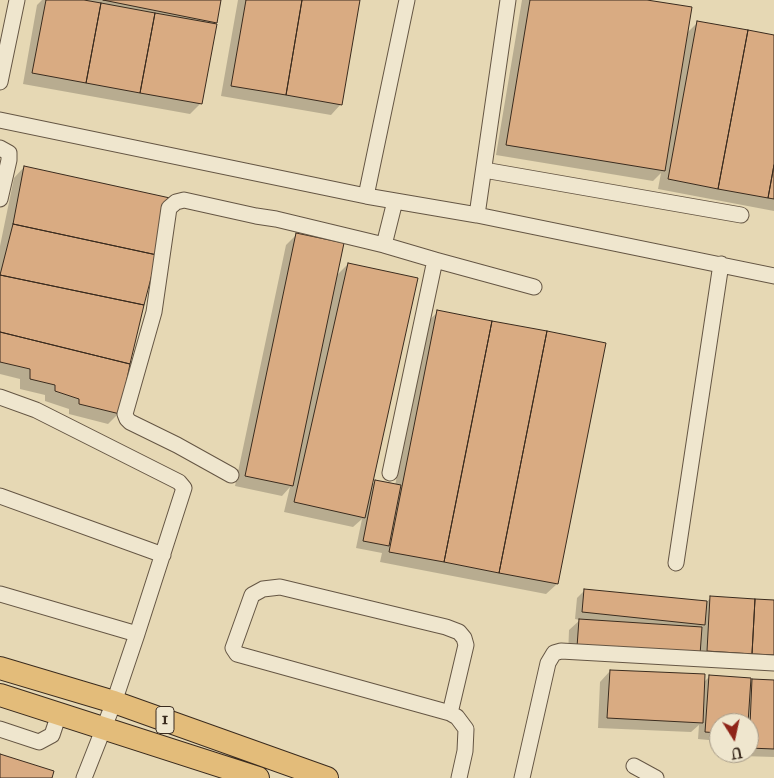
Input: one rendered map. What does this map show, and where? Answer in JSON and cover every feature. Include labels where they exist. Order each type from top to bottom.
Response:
[{"type":"highway","name":"1","points":[[0,668],[114,702],[315,776]]},
{"type":"highway","name":"1","points":[[0,695],[244,776]]},
{"type":"lane","points":[[0,79],[17,0]]},
{"type":"lane","points":[[366,196],[407,0]]},
{"type":"lane","points":[[477,215],[508,0]]},
{"type":"lane","points":[[0,120],[366,196],[477,215],[774,276]]},
{"type":"lane","points":[[0,148],[9,153],[10,160],[0,199]]},
{"type":"lane","points":[[484,170],[741,215]]},
{"type":"lane","points":[[231,475],[130,422],[125,414],[154,312],[169,208],[176,202],[184,200],[276,219],[534,287]]},
{"type":"lane","points":[[384,246],[395,201]]},
{"type":"lane","points":[[390,473],[435,260]]},
{"type":"lane","points":[[676,563],[721,264]]},
{"type":"lane","points":[[0,397],[36,410],[180,482],[184,488],[114,702],[84,778]]},
{"type":"lane","points":[[0,496],[163,554]]},
{"type":"lane","points":[[450,713],[466,645],[464,638],[459,632],[446,627],[280,587],[263,589],[252,595],[233,648],[237,654],[450,713],[458,717],[466,729],[465,750],[459,778]]},
{"type":"lane","points":[[0,594],[137,634]]},
{"type":"lane","points":[[522,778],[548,663],[554,653],[561,651],[774,663]]},
{"type":"lane","points":[[0,729],[40,742],[52,735],[59,714]]},
{"type":"lane","points":[[634,766],[656,778]]},
{"type":"building","points":[[46,0],[84,0],[101,3],[86,83],[32,73]]},
{"type":"building","points":[[103,0],[221,0],[217,23]]},
{"type":"building","points":[[246,0],[302,0],[286,95],[231,86]]},
{"type":"building","points":[[302,0],[360,0],[342,105],[286,95]]},
{"type":"building","points":[[530,0],[647,0],[692,7],[665,171],[506,145]]},
{"type":"building","points":[[101,3],[155,13],[140,93],[86,83]]},
{"type":"building","points":[[155,13],[217,24],[202,104],[140,93]]},
{"type":"building","points":[[697,21],[748,30],[718,189],[668,179]]},
{"type":"building","points":[[748,30],[774,35],[774,165],[768,198],[718,189]]},
{"type":"building","points":[[774,165],[774,199],[768,198]]},
{"type":"building","points":[[24,166],[170,198],[157,255],[13,224]]},
{"type":"building","points":[[13,224],[157,255],[144,305],[0,275]]},
{"type":"building","points":[[296,233],[344,243],[293,486],[245,476]]},
{"type":"building","points":[[348,263],[418,278],[365,518],[294,502]]},
{"type":"building","points":[[0,275],[144,305],[130,364],[0,332]]},
{"type":"building","points":[[437,310],[492,321],[444,562],[389,552]]},
{"type":"building","points":[[492,321],[547,331],[499,573],[444,562]]},
{"type":"building","points":[[547,331],[606,343],[558,584],[499,573]]},
{"type":"building","points":[[0,332],[130,364],[120,414],[79,404],[79,399],[55,391],[55,385],[30,379],[30,369],[0,362]]},
{"type":"building","points":[[375,480],[401,485],[389,546],[363,541]]},
{"type":"building","points":[[584,589],[707,601],[705,625],[582,612]]},
{"type":"building","points":[[710,596],[755,599],[752,654],[707,651]]},
{"type":"building","points":[[755,599],[774,600],[774,655],[752,654]]},
{"type":"building","points":[[579,619],[702,627],[700,655],[577,647]]},
{"type":"building","points":[[610,670],[705,674],[703,723],[607,718]]},
{"type":"building","points":[[709,675],[751,678],[749,713],[709,713],[709,732],[705,732]]},
{"type":"building","points":[[752,679],[774,680],[774,749],[759,748],[759,713],[751,713]]},
{"type":"building","points":[[0,754],[54,771],[52,778],[0,778]]}]
